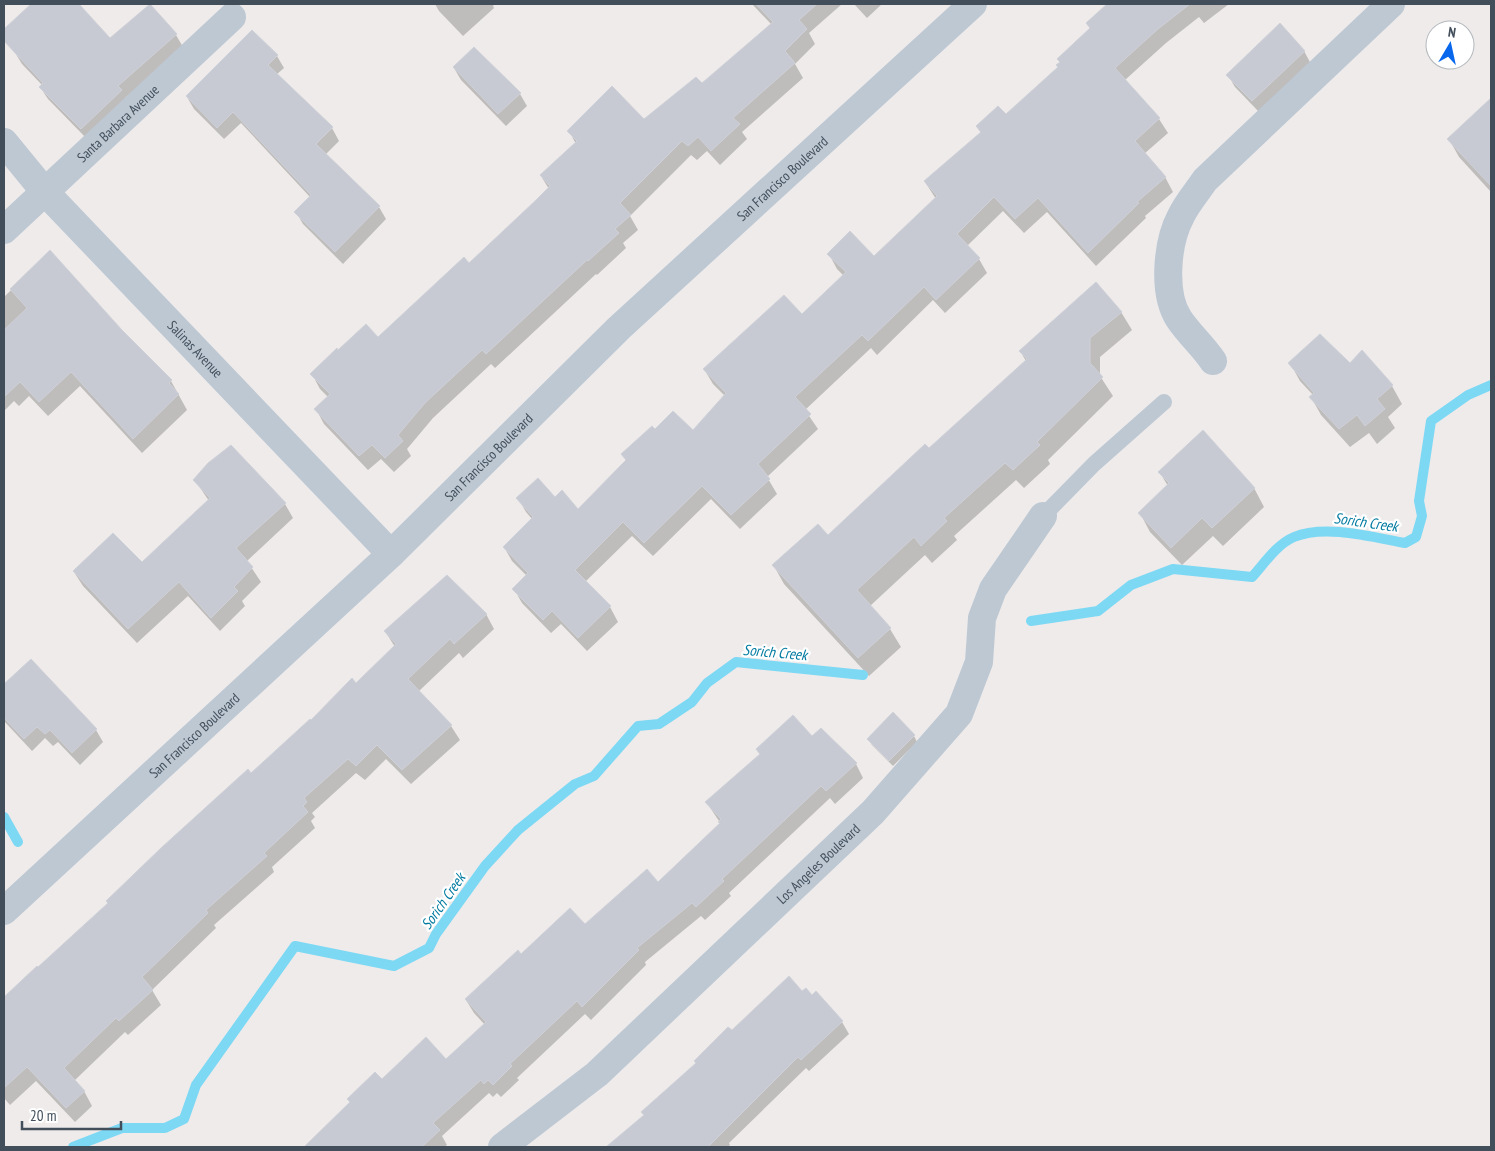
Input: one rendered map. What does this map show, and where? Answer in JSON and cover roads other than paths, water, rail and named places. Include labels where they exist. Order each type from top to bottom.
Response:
[{"type":"street","name":"San Francisco Boulevard","points":[[4,911],[391,554],[619,328],[973,4]]},
{"type":"street","points":[[1213,361],[1178,319],[1168,288],[1171,243],[1181,216],[1205,180],[1391,4]]},
{"type":"street","name":"Santa Barbara Avenue","points":[[4,230],[232,17]]},
{"type":"street","name":"Salinas Avenue","points":[[4,142],[45,192],[391,554]]},
{"type":"street","name":"Los Angeles Boulevard","points":[[502,1147],[604,1067],[873,812],[959,714],[979,662],[982,618],[994,589],[1043,516]]},
{"type":"lane","points":[[1043,516],[1094,464],[1164,402]]},
{"type":"waterway","name":"Sorich Creek","points":[[1031,621],[1098,611],[1131,585],[1173,569],[1252,577],[1282,544],[1306,533],[1349,533],[1405,543],[1416,537],[1422,516],[1419,501],[1431,421],[1468,395],[1491,385]]},
{"type":"waterway","name":"Sorich Creek","points":[[73,1147],[122,1128],[165,1128],[184,1119],[196,1085],[295,946],[394,966],[429,948],[436,934],[485,866],[518,830],[575,784],[594,776],[638,726],[659,724],[692,702],[707,683],[736,662],[863,675]]},
{"type":"waterway","points":[[4,817],[18,842]]}]
